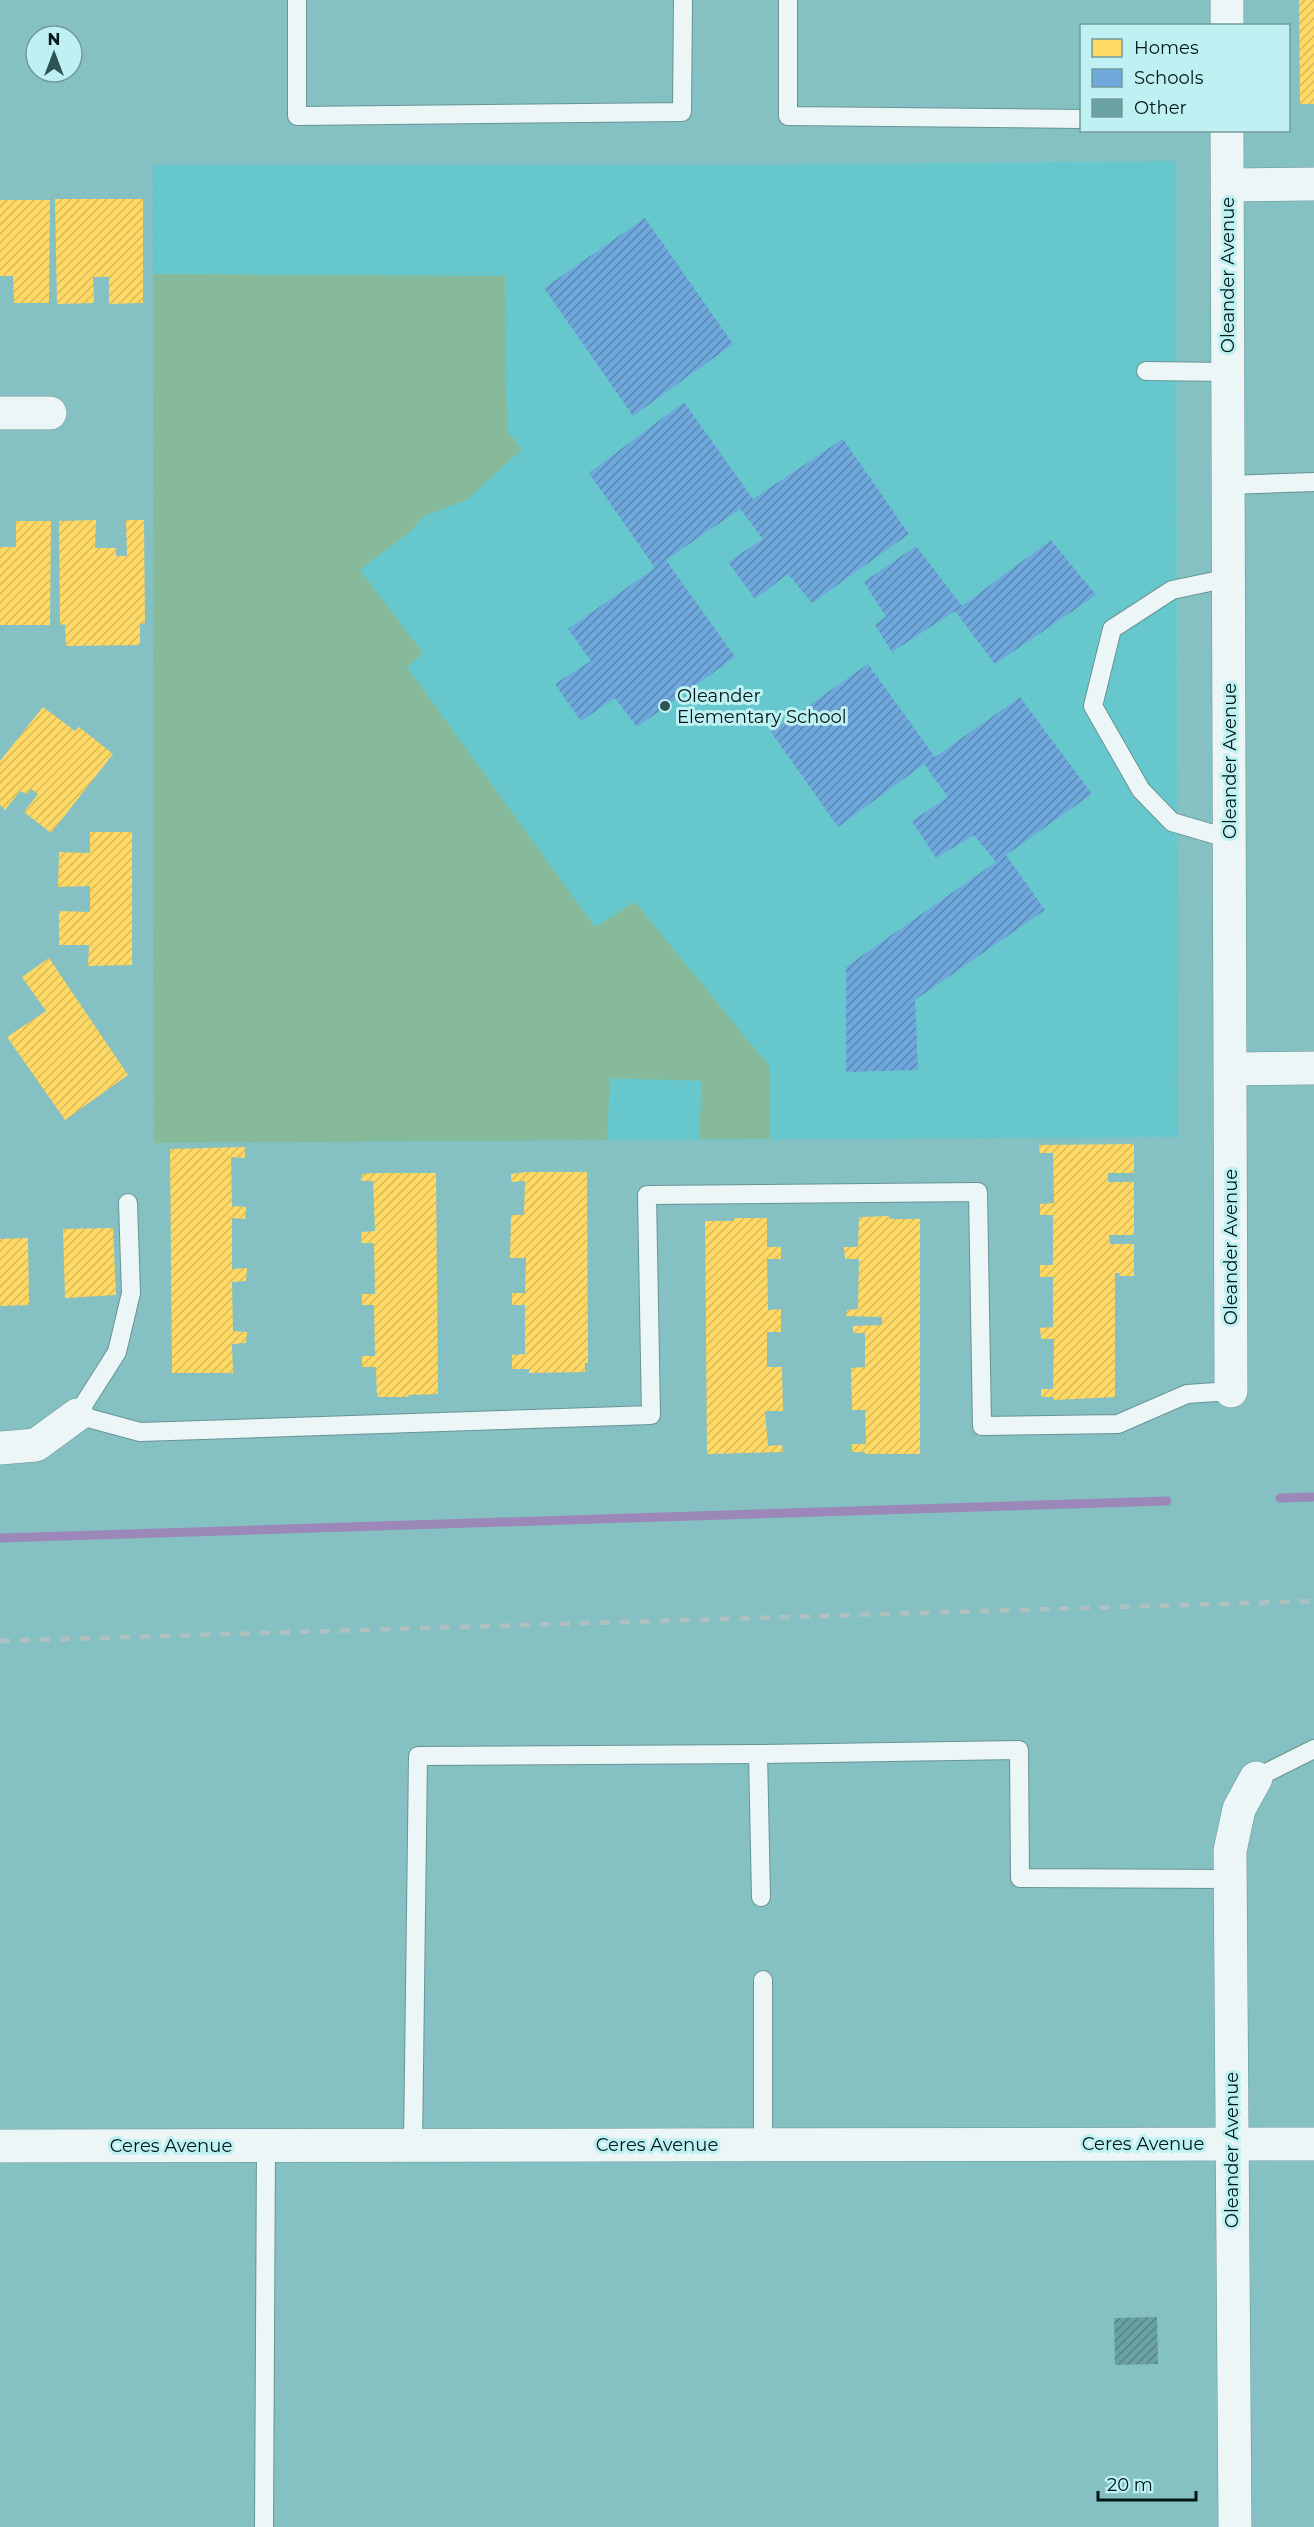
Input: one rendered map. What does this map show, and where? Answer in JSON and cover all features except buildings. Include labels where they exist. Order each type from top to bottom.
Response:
[{"type":"street","points":[[1227,0],[1227,24]]},
{"type":"street","name":"Oleander Avenue","points":[[1227,132],[1231,1391]]},
{"type":"street","points":[[1228,185],[1314,184]]},
{"type":"street","points":[[0,413],[50,413]]},
{"type":"street","points":[[1230,1069],[1314,1068]]},
{"type":"street","points":[[0,1448],[36,1445],[77,1415]]},
{"type":"street","name":"Oleander Avenue","points":[[1235,2527],[1230,1851],[1239,1809],[1256,1778]]},
{"type":"street","name":"Ceres Avenue","points":[[0,2146],[1314,2144]]},
{"type":"lane","points":[[297,0],[297,116],[682,112],[683,0]]},
{"type":"lane","points":[[788,0],[788,116],[1080,119]]},
{"type":"lane","points":[[1146,371],[1228,372]]},
{"type":"lane","points":[[1229,486],[1314,482]]},
{"type":"lane","points":[[1229,578],[1172,590],[1112,630],[1093,706],[1141,790],[1172,822],[1230,838]]},
{"type":"lane","points":[[128,1203],[131,1293],[117,1352],[77,1415],[140,1432],[651,1415],[647,1195],[978,1191],[982,1426],[1118,1424],[1187,1394],[1231,1391]]},
{"type":"lane","points":[[1256,1778],[1314,1749]]},
{"type":"lane","points":[[413,2146],[418,1756],[1019,1750],[1020,1878],[1230,1879]]},
{"type":"lane","points":[[759,1754],[761,1897]]},
{"type":"lane","points":[[763,1980],[763,2145]]},
{"type":"lane","points":[[264,2527],[266,2146]]},
{"type":"shaded area","name":"Oleander Elementary School","points":[[1176,161],[1178,1137],[154,1143],[153,165],[739,165]]},
{"type":"green space","points":[[153,274],[505,276],[507,431],[522,449],[468,499],[423,517],[412,530],[360,570],[423,653],[407,667],[595,927],[635,902],[770,1067],[770,1139],[699,1139],[702,1081],[610,1078],[607,1140],[154,1143]]},
{"type":"waterway","points":[[1280,1498],[1314,1497]]},
{"type":"waterway","points":[[0,1538],[1167,1501]]},
{"type":"railway","points":[[0,1641],[1314,1601]]},
{"type":"place","name":"Oleander Elementary School","points":[[665,706]]}]
